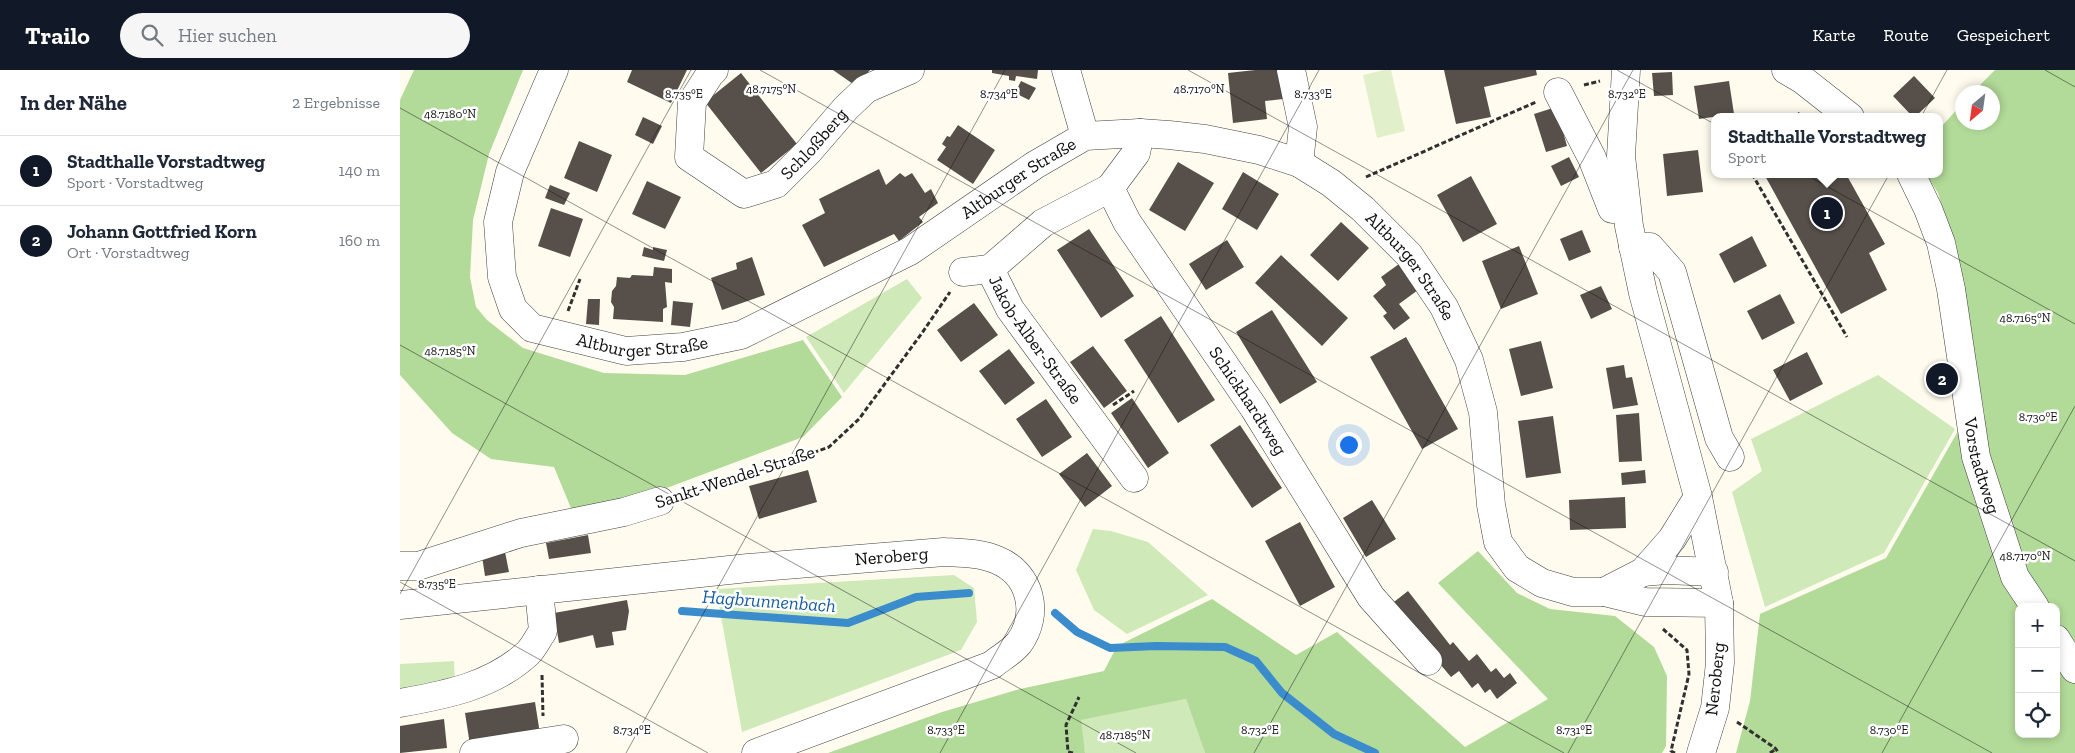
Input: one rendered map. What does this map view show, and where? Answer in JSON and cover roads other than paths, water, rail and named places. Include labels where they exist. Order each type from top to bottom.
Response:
[{"type":"street","name":"Altburger Straße","points":[[554,70],[510,172],[498,222],[502,277],[513,309],[532,328],[626,351],[684,347],[741,335],[910,251],[1035,165],[1085,136],[1140,133],[1205,139],[1259,150],[1299,162],[1331,183],[1363,209],[1409,255],[1444,307],[1469,360],[1482,412],[1490,505],[1498,542],[1517,568],[1542,583],[1573,592],[1604,592],[1645,602],[1719,603]]},
{"type":"street","name":"Schloßberg","points":[[714,70],[692,102],[688,158],[744,194],[776,184],[866,89],[910,70]]},
{"type":"street","points":[[1066,70],[1085,136]]},
{"type":"street","points":[[1292,70],[1303,127],[1299,162]]},
{"type":"street","points":[[1626,70],[1621,156],[1626,208],[1643,292],[1698,496],[1719,603]]},
{"type":"street","points":[[1786,70],[1803,80],[1845,113]]},
{"type":"street","points":[[1558,92],[1592,158],[1612,209],[1626,208]]},
{"type":"street","points":[[1110,188],[1136,154],[1140,133]]},
{"type":"street","name":"Vorstadtweg","points":[[1913,178],[1928,209],[1941,243],[1951,289],[1976,457],[2015,577],[2032,603]]},
{"type":"street","name":"Jakob-Alber-Straße","points":[[1110,188],[1043,223],[990,269],[1010,309],[1134,478]]},
{"type":"street","name":"Schickhardtweg","points":[[1110,188],[1127,222],[1254,408],[1371,597],[1428,661]]},
{"type":"street","points":[[1633,247],[1650,247],[1672,272],[1718,438],[1730,457]]},
{"type":"street","points":[[963,272],[990,269]]},
{"type":"street","name":"Altburger Straße","points":[[1604,592],[1643,572],[1672,539],[1698,496]]},
{"type":"street","name":"Sankt-Wendel-Straße","points":[[400,566],[418,566],[521,533],[624,512],[660,501]]},
{"type":"street","name":"Neroberg","points":[[400,605],[748,568],[944,552],[972,553],[998,560],[1022,578],[1031,600],[1029,621],[1018,644],[992,665],[756,753]]},
{"type":"street","name":"Altburger Straße","points":[[1643,572],[1666,570],[1714,572]]},
{"type":"street","points":[[400,703],[463,690],[505,670],[528,653],[543,631],[539,590]]},
{"type":"street","name":"Neroberg","points":[[1701,753],[1715,708],[1720,663],[1719,603]]},
{"type":"street","points":[[2060,645],[2075,669]]},
{"type":"street","points":[[474,753],[554,740]]},
{"type":"waterway","name":"Hagbrunnenbach","points":[[682,611],[848,623],[916,597],[969,593]]},
{"type":"waterway","name":"Hagbrunnenbach","points":[[1055,613],[1077,632],[1110,648],[1156,646],[1225,647],[1256,661],[1282,693],[1334,734],[1375,753]]},
{"type":"place","name":"Stadthalle Vorstadtweg","points":[[1827,213]]},
{"type":"place","name":"Johann Gottfried Korn","points":[[1942,379]]}]
